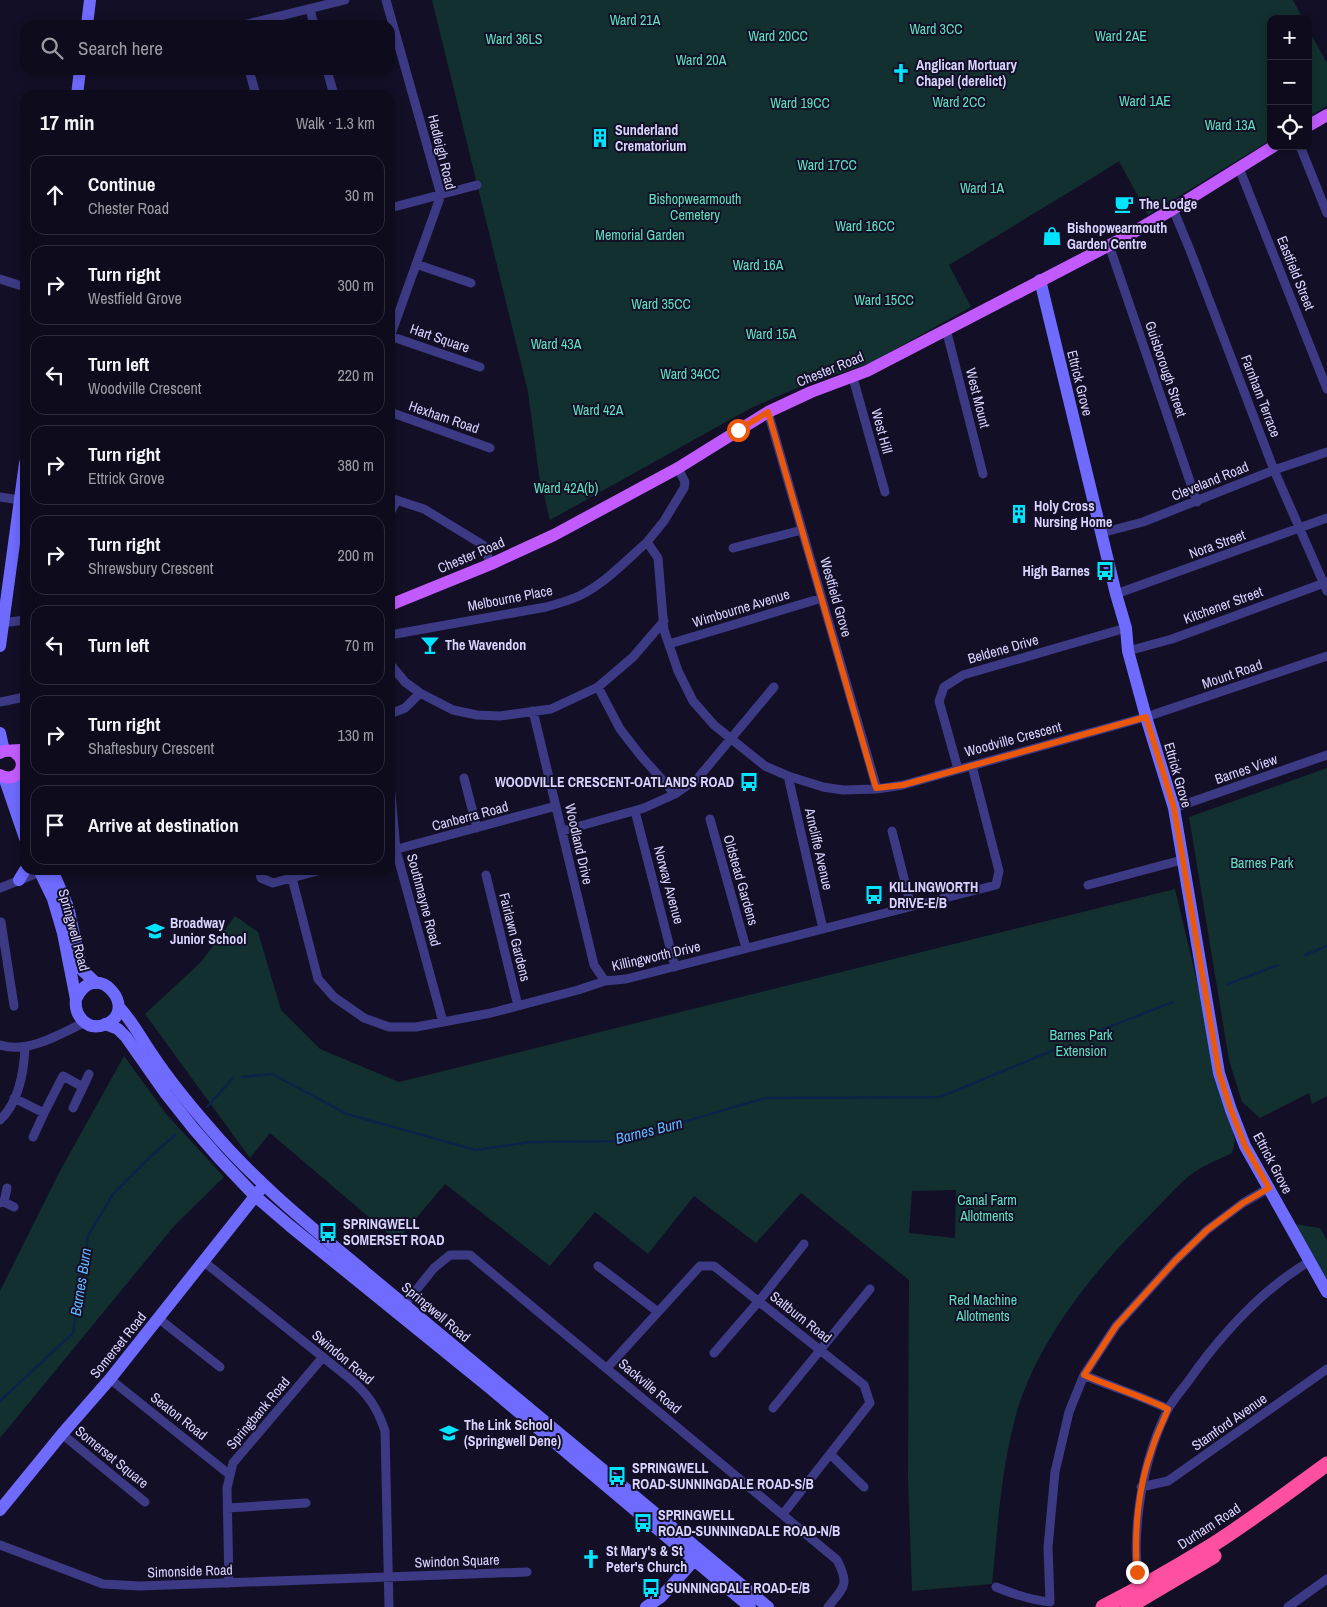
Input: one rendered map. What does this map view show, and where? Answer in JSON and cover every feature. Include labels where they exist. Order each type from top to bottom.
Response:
[{"type":"highway","name":"Durham Road","points":[[1102,1607],[1142,1587],[1206,1549],[1327,1464]]},
{"type":"highway","name":"Durham Road","points":[[1128,1607],[1211,1558],[1327,1476]]},
{"type":"main road","points":[[88,20],[90,0]]},
{"type":"main road","points":[[78,90],[79,75]]},
{"type":"main road","points":[[1312,124],[1327,115]]},
{"type":"main road","name":"Chester Road","points":[[395,603],[491,564],[554,535],[678,468],[768,412],[811,392],[853,378],[1109,245],[1173,209],[1268,150]]},
{"type":"main road","name":"Ettrick Grove","points":[[1040,280],[1116,594],[1126,628],[1128,651],[1174,808],[1219,1073],[1245,1146],[1327,1292]]},
{"type":"main road","points":[[0,646],[20,500]]},
{"type":"main road","points":[[0,734],[10,751],[19,756],[20,762]]},
{"type":"main road","points":[[2,776],[11,778],[20,769]]},
{"type":"main road","points":[[2,776],[20,825]]},
{"type":"main road","name":"Springwell Road","points":[[45,875],[63,934],[77,1013],[85,1022],[94,1026],[105,1024],[118,1029],[126,1037],[166,1094],[193,1128],[255,1196],[290,1226],[401,1309]]},
{"type":"main road","name":"Springwell Road","points":[[47,875],[68,907],[82,970],[96,983]]},
{"type":"main road","name":"Springwell Road","points":[[76,999],[83,988],[90,984],[96,983],[108,986],[115,992],[119,1001],[119,1007],[129,1017],[154,1058],[224,1146],[264,1186],[505,1400],[698,1556],[768,1607]]},
{"type":"main road","points":[[105,1024],[113,1020],[119,1007]]},
{"type":"main road","name":"Somerset Road","points":[[0,1510],[110,1379],[264,1186]]},
{"type":"main road","points":[[646,1607],[661,1597],[698,1556]]},
{"type":"main road","name":"Springwell Road","points":[[698,1556],[750,1607]]},
{"type":"street","points":[[263,20],[345,0]]},
{"type":"street","name":"Hadleigh Road","points":[[386,0],[392,20]]},
{"type":"street","points":[[310,8],[313,20]]},
{"type":"street","name":"Hadleigh Road","points":[[395,31],[442,194],[395,322]]},
{"type":"street","points":[[250,75],[255,90]]},
{"type":"street","points":[[328,75],[333,90]]},
{"type":"street","points":[[1302,150],[1327,213]]},
{"type":"street","name":"Eastfield Street","points":[[1239,168],[1327,389]]},
{"type":"street","points":[[395,207],[477,185]]},
{"type":"street","name":"Farnham Terrace","points":[[1173,209],[1274,470],[1326,585]]},
{"type":"street","name":"Guisborough Street","points":[[1109,245],[1197,502]]},
{"type":"street","points":[[416,264],[471,283]]},
{"type":"street","points":[[0,279],[20,285]]},
{"type":"street","name":"West Mount","points":[[946,329],[983,474]]},
{"type":"street","name":"Hart Square","points":[[395,338],[480,367]]},
{"type":"street","name":"West Hill","points":[[853,378],[885,492]]},
{"type":"street","name":"Westfield Grove","points":[[768,412],[876,788]]},
{"type":"street","name":"Hexham Road","points":[[395,414],[490,448]]},
{"type":"street","name":"Cleveland Road","points":[[1101,533],[1143,522],[1274,470],[1327,452]]},
{"type":"street","points":[[647,542],[664,521],[684,488],[684,482],[678,468]]},
{"type":"street","points":[[0,496],[20,500]]},
{"type":"street","points":[[395,499],[424,509],[483,545],[491,564]]},
{"type":"street","name":"Nora Street","points":[[1116,594],[1327,518]]},
{"type":"street","points":[[733,548],[802,530]]},
{"type":"street","name":"Woodville Crescent","points":[[647,542],[655,552],[658,562],[664,630],[678,671],[693,701],[714,725],[730,739],[765,766],[788,776],[823,787],[844,790],[903,785],[1146,717]]},
{"type":"street","name":"Melbourne Place","points":[[395,634],[565,602],[581,595],[594,586],[623,564],[647,542]]},
{"type":"street","name":"Kitchener Street","points":[[1128,651],[1172,639],[1326,585]]},
{"type":"street","name":"Wimbourne Avenue","points":[[669,644],[822,598]]},
{"type":"street","points":[[2,624],[20,621]]},
{"type":"street","points":[[395,670],[405,682],[420,693],[453,710],[478,715],[500,716],[552,709],[598,687],[634,657],[664,621]]},
{"type":"street","name":"Beldene Drive","points":[[958,769],[938,702],[944,687],[964,675],[1126,628]]},
{"type":"street","name":"Mount Road","points":[[1146,717],[1327,656]]},
{"type":"street","points":[[598,687],[620,729],[675,794]]},
{"type":"street","points":[[562,831],[635,811],[675,794],[698,778],[774,687]]},
{"type":"street","points":[[395,712],[405,708],[420,693]]},
{"type":"street","points":[[0,702],[20,698]]},
{"type":"street","name":"Woodland Drive","points":[[534,711],[594,965],[605,981]]},
{"type":"street","name":"Barnes View","points":[[1174,808],[1327,755]]},
{"type":"street","name":"Killingworth Drive","points":[[292,878],[318,979],[334,997],[364,1018],[389,1027],[416,1027],[491,1013],[605,981],[626,979],[996,885],[999,871],[972,766]]},
{"type":"street","name":"Arncliffe Avenue","points":[[788,776],[823,929]]},
{"type":"street","points":[[464,778],[477,828]]},
{"type":"street","name":"Canberra Road","points":[[395,850],[556,806]]},
{"type":"street","name":"Norway Avenue","points":[[635,811],[676,966]]},
{"type":"street","name":"Oldstead Gardens","points":[[710,819],[746,948]]},
{"type":"street","points":[[892,831],[911,906]]},
{"type":"street","name":"Southmayne Road","points":[[395,858],[443,1022]]},
{"type":"street","points":[[1088,885],[1182,860]]},
{"type":"street","points":[[0,888],[22,875]]},
{"type":"street","points":[[260,875],[261,878],[273,883],[303,875]]},
{"type":"street","name":"Fairlawn Gardens","points":[[486,875],[518,1006]]},
{"type":"street","points":[[1,922],[14,1006]]},
{"type":"street","points":[[0,1045],[25,1047],[56,1037],[85,1022]]},
{"type":"street","points":[[0,1120],[5,1116],[14,1098],[24,1065],[25,1047]]},
{"type":"street","points":[[73,1108],[89,1074]]},
{"type":"street","points":[[33,1137],[63,1076],[83,1086]]},
{"type":"street","points":[[14,1098],[44,1113]]},
{"type":"street","points":[[7,1188],[2,1202],[14,1207]]},
{"type":"street","points":[[996,1587],[1016,1595],[1050,1602],[1048,1547],[1055,1472],[1069,1412],[1084,1375],[1116,1326],[1175,1261],[1207,1230],[1243,1203],[1269,1188]]},
{"type":"street","points":[[714,1353],[759,1301],[804,1244]]},
{"type":"street","name":"Sackville Road","points":[[401,1309],[434,1268],[450,1255],[470,1255],[838,1560],[845,1574],[845,1586],[828,1607]]},
{"type":"street","name":"Swindon Road","points":[[203,1261],[365,1392],[379,1414],[384,1431],[389,1607]]},
{"type":"street","points":[[1142,1587],[1137,1572],[1136,1555],[1141,1487],[1151,1450],[1168,1409],[1227,1332],[1270,1289],[1288,1274],[1310,1261]]},
{"type":"street","points":[[598,1266],[658,1312]]},
{"type":"street","name":"Saltburn Road","points":[[607,1368],[700,1266],[714,1266],[864,1385],[870,1403],[783,1514]]},
{"type":"street","points":[[773,1408],[870,1289]]},
{"type":"street","points":[[158,1318],[220,1367]]},
{"type":"street","name":"Springbank Road","points":[[229,1583],[228,1488],[233,1463],[323,1357]]},
{"type":"street","name":"Stamford Avenue","points":[[1141,1487],[1168,1481],[1327,1369]]},
{"type":"street","points":[[1084,1375],[1168,1409]]},
{"type":"street","name":"Seaton Road","points":[[110,1379],[230,1475]]},
{"type":"street","name":"Somerset Square","points":[[62,1434],[145,1502]]},
{"type":"street","points":[[830,1454],[864,1486]]},
{"type":"street","points":[[228,1508],[306,1503]]},
{"type":"street","name":"Simonside Road","points":[[0,1545],[103,1584],[140,1586],[388,1577]]},
{"type":"street","name":"Swindon Square","points":[[388,1577],[527,1572]]},
{"type":"street","points":[[1288,1607],[1327,1579]]},
{"type":"green space","name":"Bishopwearmouth Cemetery","points":[[432,0],[1293,0],[1301,15],[1267,15],[1267,142],[1148,215],[1119,161],[949,265],[971,307],[872,362],[792,390],[751,408],[550,520],[539,475],[528,392]]},
{"type":"green space","points":[[1312,36],[1327,63],[1327,106],[1312,115]]},
{"type":"green space","name":"Barnes Park","points":[[1327,768],[1327,1096],[1312,1104],[1309,1093],[1260,1118],[1242,1102],[1229,1060],[1189,817]]},
{"type":"green space","name":"Barnes Park Extension","points":[[1175,889],[1235,1141],[1232,1153],[1204,1166],[1189,1176],[1129,1237],[1090,1281],[1055,1329],[1028,1381],[1012,1430],[1001,1496],[992,1584],[912,1591],[908,1478],[909,1280],[801,1193],[756,1243],[694,1196],[648,1254],[595,1212],[550,1266],[445,1184],[397,1241],[270,1133],[250,1158],[145,1014],[201,962],[235,916],[258,932],[281,1010],[320,1049],[399,1082]],"holes":[[[956,1190],[955,1238],[909,1233],[912,1191]]]},
{"type":"green space","points":[[124,1056],[167,1115],[224,1177],[175,1225],[0,1438],[0,1291],[60,1171]]},
{"type":"green space","points":[[1288,1223],[1320,1228],[1327,1240],[1327,1292]]},
{"type":"waterway","name":"Barnes Burn","points":[[1305,955],[1327,946]]},
{"type":"waterway","name":"Barnes Burn","points":[[1228,984],[1278,965]]},
{"type":"waterway","points":[[1083,1037],[1173,1002]]},
{"type":"waterway","name":"Barnes Burn","points":[[242,1077],[272,1074],[347,1114],[476,1150],[530,1142],[619,1141],[765,1098],[940,1097],[1059,1048]]},
{"type":"waterway","points":[[207,1107],[233,1078]]},
{"type":"waterway","name":"Barnes Burn","points":[[0,1401],[73,1333],[88,1236],[113,1194],[175,1135]]},
{"type":"place","name":"Anglican Mortuary Chapel (derelict)","points":[[901,73]]},
{"type":"place","name":"Sunderland Crematorium","points":[[600,138]]},
{"type":"place","name":"The Lodge","points":[[1124,204]]},
{"type":"place","name":"Bishopwearmouth Garden Centre","points":[[1052,236]]},
{"type":"place","name":"Holy Cross Nursing Home","points":[[1019,514]]},
{"type":"place","name":"High Barnes","points":[[1105,571]]},
{"type":"place","name":"The Wavendon","points":[[430,645]]},
{"type":"place","name":"WOODVILLE CRESCENT-OATLANDS ROAD","points":[[749,782]]},
{"type":"place","name":"KILLINGWORTH DRIVE-E/B","points":[[874,895]]},
{"type":"place","name":"Broadway Junior School","points":[[155,931]]},
{"type":"place","name":"SPRINGWELL SOMERSET ROAD","points":[[328,1232]]},
{"type":"place","name":"The Link School (Springwell Dene)","points":[[449,1433]]},
{"type":"place","name":"SPRINGWELL ROAD-SUNNINGDALE ROAD-S/B","points":[[617,1476]]},
{"type":"place","name":"SPRINGWELL ROAD-SUNNINGDALE ROAD-N/B","points":[[643,1523]]},
{"type":"place","name":"St Mary's & St Peter's Church","points":[[591,1559]]},
{"type":"place","name":"SUNNINGDALE ROAD-E/B","points":[[651,1588]]},
{"type":"route","points":[[738,430],[768,412],[876,788],[903,785],[1146,717],[1174,808],[1219,1073],[1245,1146],[1269,1188],[1243,1203],[1207,1230],[1175,1261],[1116,1326],[1084,1375],[1168,1409],[1151,1450],[1141,1487],[1136,1555],[1137,1572]]},
{"type":"park label","name":"Ward 21A","points":[[635,20]]},
{"type":"park label","name":"Ward 3CC","points":[[936,29]]},
{"type":"park label","name":"Ward 20CC","points":[[778,36]]},
{"type":"park label","name":"Ward 2AE","points":[[1121,36]]},
{"type":"park label","name":"Ward 36LS","points":[[514,39]]},
{"type":"park label","name":"Ward 20A","points":[[701,60]]},
{"type":"park label","name":"Ward 1AE","points":[[1145,101]]},
{"type":"park label","name":"Ward 2CC","points":[[959,102]]},
{"type":"park label","name":"Ward 19CC","points":[[800,103]]},
{"type":"park label","name":"Ward 13A","points":[[1230,125]]},
{"type":"park label","name":"Ward 17CC","points":[[827,165]]},
{"type":"park label","name":"Ward 1A","points":[[982,188]]},
{"type":"park label","name":"Ward 16CC","points":[[865,226]]},
{"type":"park label","name":"Memorial Garden","points":[[640,235]]},
{"type":"park label","name":"Ward 16A","points":[[758,265]]},
{"type":"park label","name":"Ward 15CC","points":[[884,300]]},
{"type":"park label","name":"Ward 35CC","points":[[661,304]]},
{"type":"park label","name":"Ward 15A","points":[[771,334]]},
{"type":"park label","name":"Ward 43A","points":[[556,344]]},
{"type":"park label","name":"Ward 34CC","points":[[690,374]]},
{"type":"park label","name":"Ward 42A","points":[[598,410]]},
{"type":"park label","name":"Ward 42A(b)","points":[[566,488]]},
{"type":"park label","name":"Canal Farm Allotments","points":[[987,1208]]},
{"type":"park label","name":"Red Machine Allotments","points":[[983,1308]]}]
